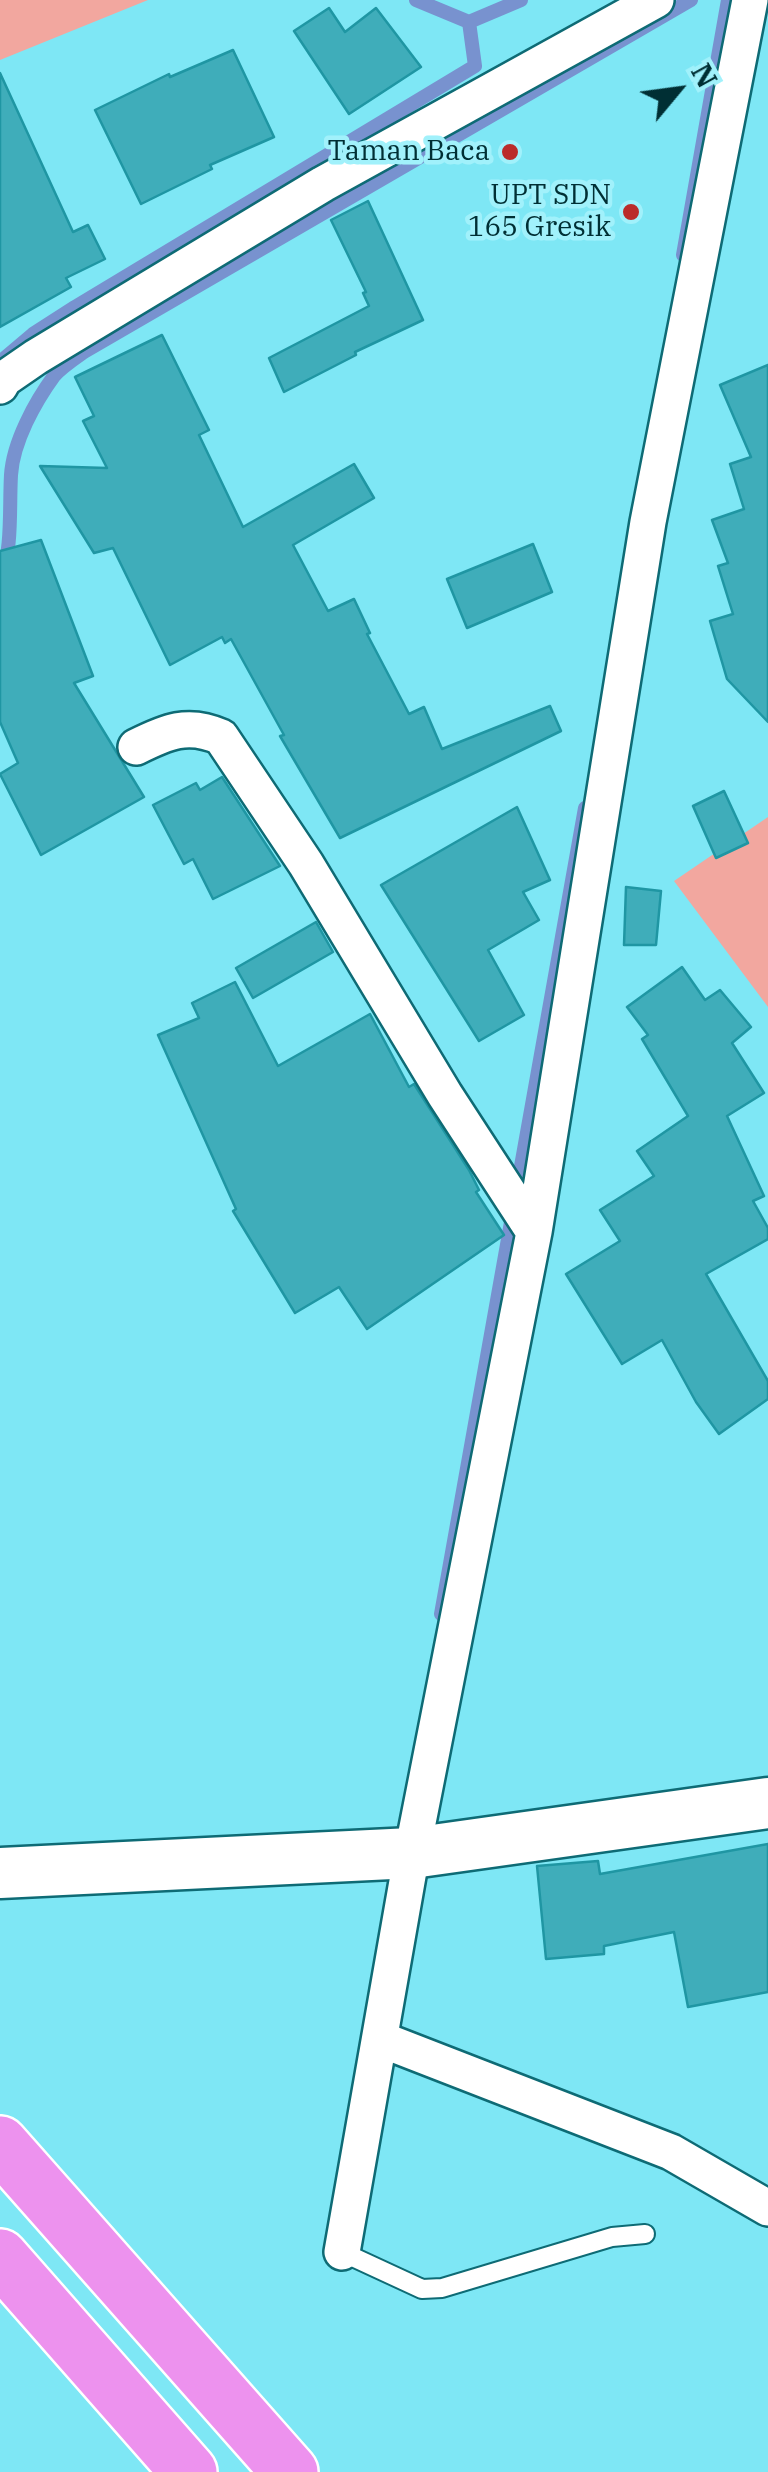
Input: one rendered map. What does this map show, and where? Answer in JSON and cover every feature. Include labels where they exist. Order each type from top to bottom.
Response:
[{"type":"highway","points":[[0,2144],[290,2472]]},
{"type":"highway","points":[[0,2257],[189,2472]]},
{"type":"main road","points":[[0,1873],[412,1853],[768,1803]]},
{"type":"street","points":[[0,386],[36,357],[323,184],[656,0]]},
{"type":"street","points":[[342,2252],[412,1853],[534,1232],[648,522],[750,0]]},
{"type":"street","points":[[136,746],[171,730],[202,728],[221,737],[306,864],[445,1095],[534,1232]]},
{"type":"street","points":[[380,2039],[671,2152],[768,2208]]},
{"type":"lane","points":[[342,2252],[422,2289],[502,2271],[612,2237],[645,2234]]},
{"type":"shaded area","points":[[0,0],[148,0],[0,60]]},
{"type":"shaded area","points":[[768,817],[768,1007],[674,881]]},
{"type":"building","points":[[329,8],[345,32],[376,8],[421,67],[349,114],[294,31]]},
{"type":"building","points":[[233,50],[274,137],[210,165],[212,169],[141,204],[95,110],[169,74],[170,77]]},
{"type":"building","points":[[0,73],[73,232],[88,225],[105,259],[66,278],[71,287],[0,327]]},
{"type":"building","points":[[368,201],[423,320],[284,392],[269,358],[369,306],[331,220]]},
{"type":"building","points":[[162,335],[209,430],[199,435],[243,527],[354,464],[374,498],[293,545],[328,611],[354,599],[370,633],[367,634],[409,714],[424,707],[442,749],[550,706],[561,731],[340,838],[280,736],[284,735],[231,639],[225,643],[222,637],[170,665],[113,548],[94,553],[40,466],[107,468],[83,421],[94,416],[75,377]]},
{"type":"building","points":[[768,365],[768,722],[727,679],[710,621],[733,614],[718,566],[728,563],[712,520],[744,509],[730,464],[751,457],[720,385]]},
{"type":"building","points":[[41,540],[93,676],[74,683],[144,797],[41,855],[0,774],[18,763],[0,722],[0,551]]},
{"type":"building","points":[[533,544],[552,592],[467,628],[447,579]]},
{"type":"building","points":[[222,777],[280,866],[213,899],[193,859],[184,864],[153,805],[196,783],[200,790]]},
{"type":"building","points":[[724,791],[748,843],[716,858],[693,806]]},
{"type":"building","points":[[517,807],[550,880],[523,892],[539,920],[488,950],[524,1015],[479,1041],[381,885]]},
{"type":"building","points":[[626,887],[661,891],[656,945],[624,945]]},
{"type":"building","points":[[316,922],[333,952],[253,998],[236,968]]},
{"type":"building","points":[[682,967],[705,1000],[720,990],[751,1027],[732,1043],[764,1093],[727,1116],[764,1196],[753,1201],[768,1228],[768,1239],[706,1274],[768,1381],[768,1399],[719,1434],[696,1402],[662,1340],[622,1364],[566,1274],[620,1241],[600,1210],[654,1176],[637,1151],[688,1116],[642,1039],[648,1035],[627,1007]]},
{"type":"building","points":[[235,982],[278,1066],[370,1014],[409,1087],[414,1084],[469,1170],[479,1190],[476,1192],[504,1235],[367,1329],[339,1287],[295,1313],[233,1211],[236,1209],[158,1035],[199,1018],[192,1003]]},
{"type":"building","points":[[768,1844],[768,1992],[688,2007],[674,1932],[604,1946],[604,1954],[546,1959],[537,1866],[598,1861],[600,1874]]},
{"type":"waterway","points":[[416,0],[469,22],[521,0]]},
{"type":"waterway","points":[[0,582],[9,542],[11,475],[16,449],[40,398],[64,366],[691,0]]},
{"type":"waterway","points":[[683,255],[728,0]]},
{"type":"waterway","points":[[0,362],[33,334],[75,307],[475,66],[469,22]]},
{"type":"waterway","points":[[441,1614],[585,808]]},
{"type":"place","name":"Taman Baca","points":[[510,152]]},
{"type":"place","name":"UPT SDN 165 Gresik","points":[[631,212]]}]
